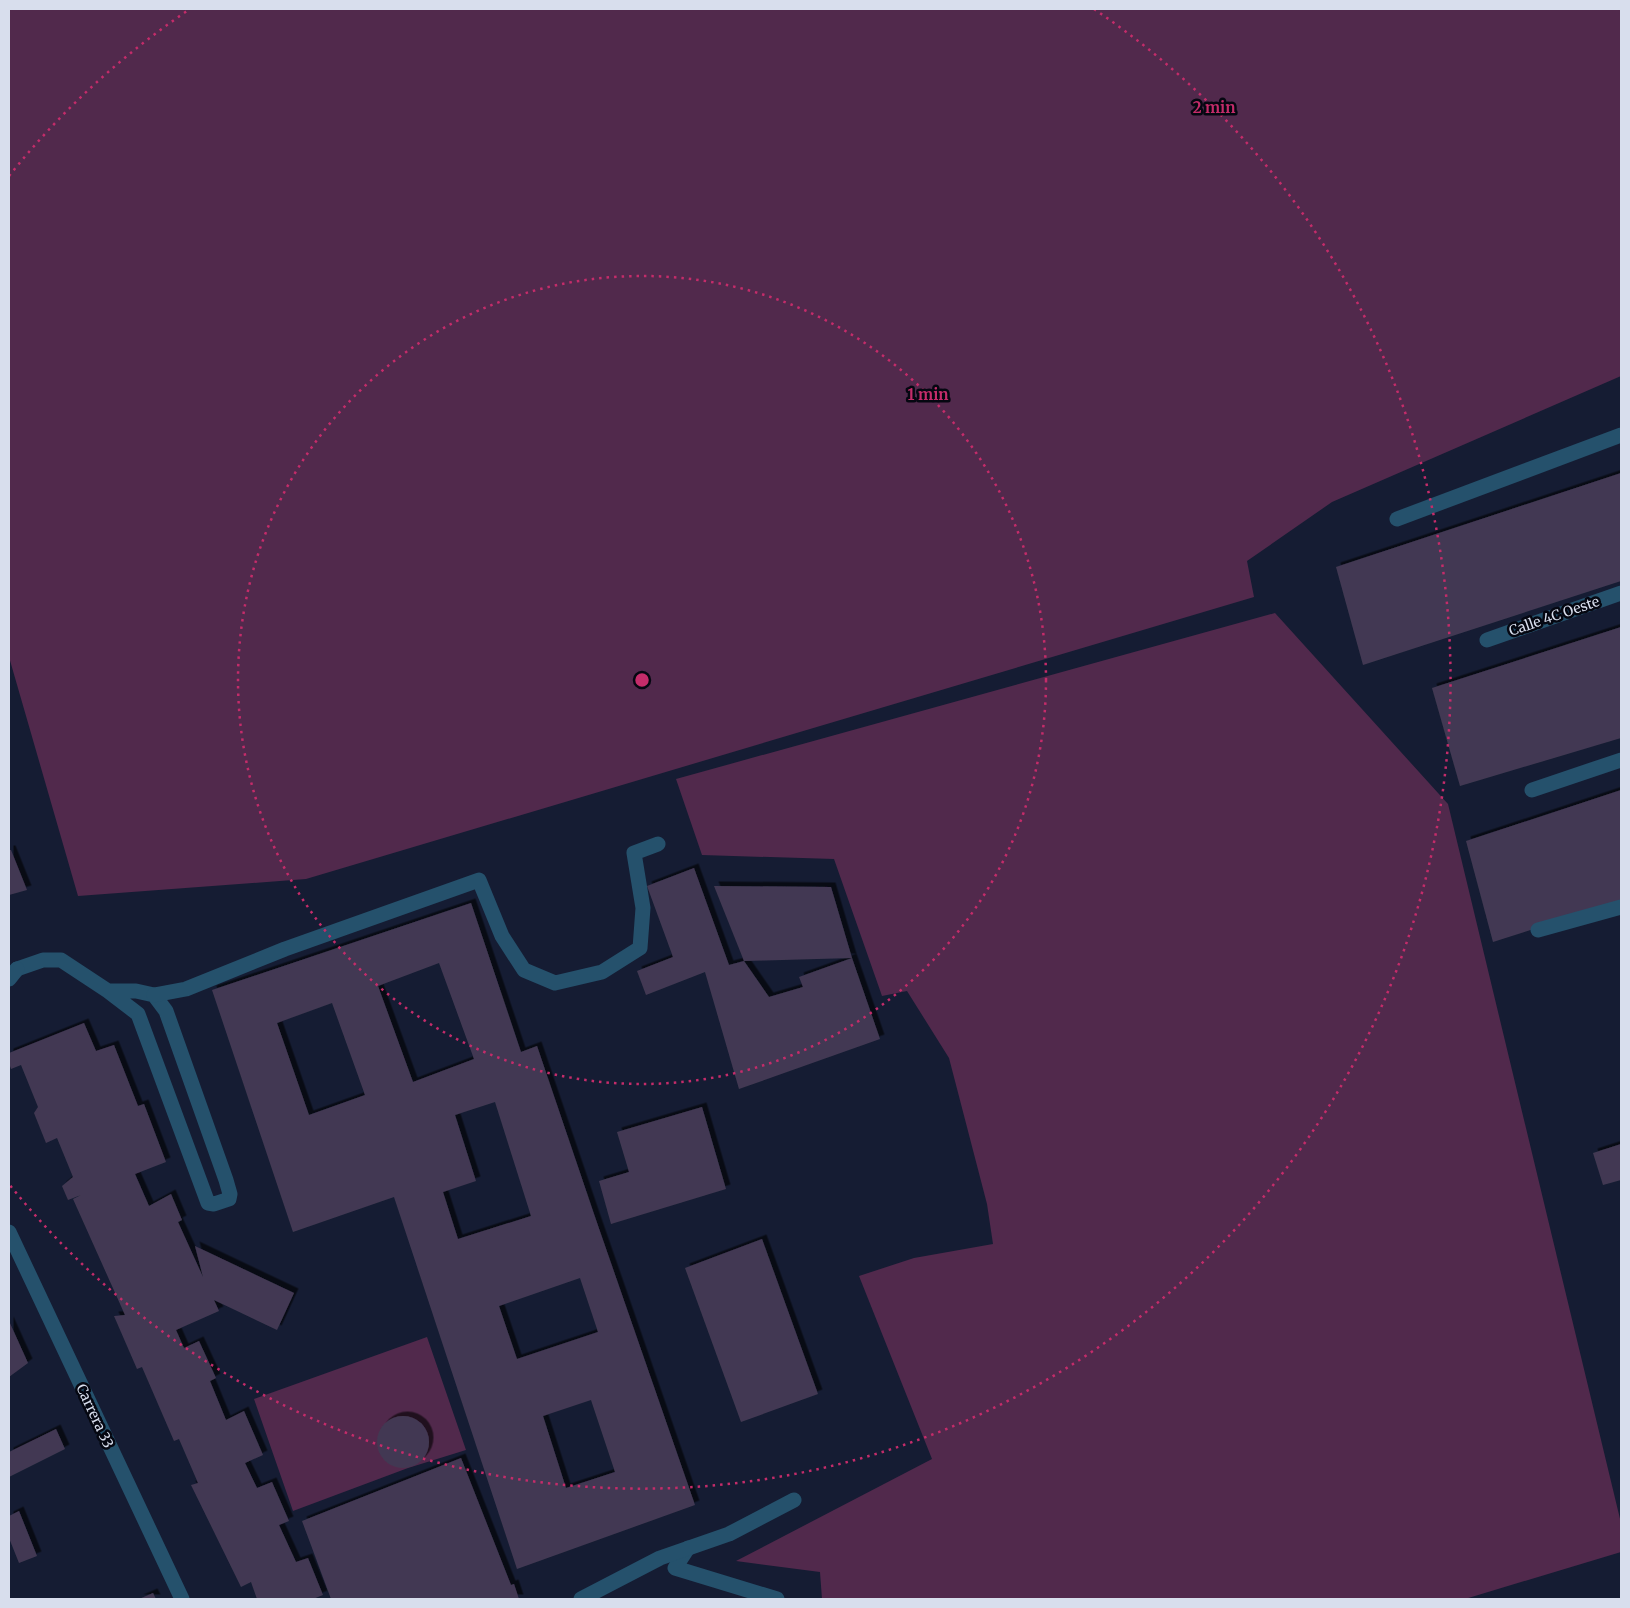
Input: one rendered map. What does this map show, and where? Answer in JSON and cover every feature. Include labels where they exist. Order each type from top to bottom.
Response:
[{"type":"street","points":[[1397,519],[1621,435]]},
{"type":"street","name":"Calle 4C Oeste","points":[[1486,640],[1621,593]]},
{"type":"street","points":[[1532,790],[1621,760]]},
{"type":"street","points":[[108,991],[136,991],[154,995],[186,989],[285,950],[480,880],[502,936],[524,970],[555,982],[602,972],[640,948],[643,908],[634,853],[658,844]]},
{"type":"street","points":[[1538,930],[1621,907]]},
{"type":"street","points":[[13,974],[43,960],[61,960],[108,991],[138,1014],[198,1182],[208,1204],[214,1204],[228,1199],[230,1194],[226,1180],[166,1011],[154,995]]},
{"type":"street","name":"Carrera 33","points":[[9,1232],[182,1599]]},
{"type":"street","points":[[581,1599],[660,1558],[728,1534],[794,1500]]},
{"type":"street","points":[[688,1548],[675,1568],[777,1599]]},
{"type":"shaded area","points":[[9,9],[1621,9],[1621,376],[1332,502],[1247,561],[1254,597],[306,879],[78,896],[9,657]]},
{"type":"shaded area","points":[[1275,613],[1448,804],[1621,1523],[1621,1552],[1465,1599],[822,1599],[820,1572],[736,1561],[932,1459],[859,1276],[914,1258],[993,1244],[987,1204],[949,1058],[907,991],[882,996],[834,859],[702,855],[676,779]]},
{"type":"shaded area","points":[[427,1337],[466,1450],[408,1468],[293,1511],[254,1399]]},
{"type":"building","points":[[1621,473],[1621,581],[1363,665],[1336,567]]},
{"type":"building","points":[[1621,627],[1621,738],[1460,786],[1432,688]]},
{"type":"building","points":[[1621,790],[1621,901],[1493,942],[1466,841]]},
{"type":"building","points":[[9,850],[11,850],[27,890],[9,895]]},
{"type":"building","points":[[694,868],[729,965],[744,961],[769,997],[803,987],[799,977],[852,958],[880,1039],[739,1089],[705,972],[646,995],[637,971],[673,957],[647,886]]},
{"type":"building","points":[[714,886],[831,887],[852,958],[744,961]]},
{"type":"building","points":[[471,903],[521,1052],[537,1046],[695,1505],[517,1569],[394,1197],[293,1232],[212,990]],"holes":[[[439,963],[474,1059],[413,1082],[378,986]],[[332,1003],[365,1095],[309,1115],[277,1023]],[[495,1102],[531,1216],[458,1239],[443,1192],[476,1181],[455,1115]],[[580,1278],[598,1332],[517,1359],[499,1306]],[[591,1400],[615,1472],[566,1488],[543,1416]]]},
{"type":"building","points":[[84,1023],[96,1051],[114,1045],[138,1106],[144,1104],[166,1162],[135,1174],[149,1206],[171,1194],[182,1220],[178,1222],[203,1277],[195,1246],[294,1293],[277,1330],[214,1300],[219,1311],[176,1330],[184,1348],[199,1341],[216,1378],[210,1381],[226,1420],[244,1411],[263,1455],[245,1463],[257,1488],[272,1482],[289,1521],[279,1525],[296,1562],[308,1558],[323,1595],[313,1599],[257,1599],[251,1582],[241,1587],[191,1485],[198,1483],[179,1439],[174,1441],[142,1367],[137,1369],[114,1316],[125,1315],[73,1199],[81,1195],[68,1200],[62,1186],[73,1177],[57,1138],[46,1143],[34,1113],[38,1107],[21,1065],[11,1069],[9,1063],[9,1053]]},
{"type":"building","points":[[702,1107],[726,1189],[611,1224],[599,1181],[629,1172],[617,1132]]},
{"type":"building","points":[[1621,1144],[1621,1180],[1603,1185],[1593,1153]]},
{"type":"building","points":[[762,1239],[818,1394],[741,1422],[685,1268]]},
{"type":"building","points":[[9,1321],[28,1363],[9,1377]]},
{"type":"building","points":[[398,1416],[408,1416],[417,1420],[425,1428],[429,1442],[425,1456],[417,1464],[408,1468],[398,1468],[389,1464],[381,1456],[377,1447],[377,1437],[381,1428],[389,1420]]},
{"type":"building","points":[[56,1429],[65,1449],[9,1477],[9,1452]]},
{"type":"building","points":[[461,1458],[511,1585],[514,1584],[519,1599],[331,1599],[302,1521]]},
{"type":"building","points":[[19,1511],[37,1556],[19,1563],[9,1538],[9,1516]]},
{"type":"building","points":[[153,1593],[156,1599],[139,1599]]}]
